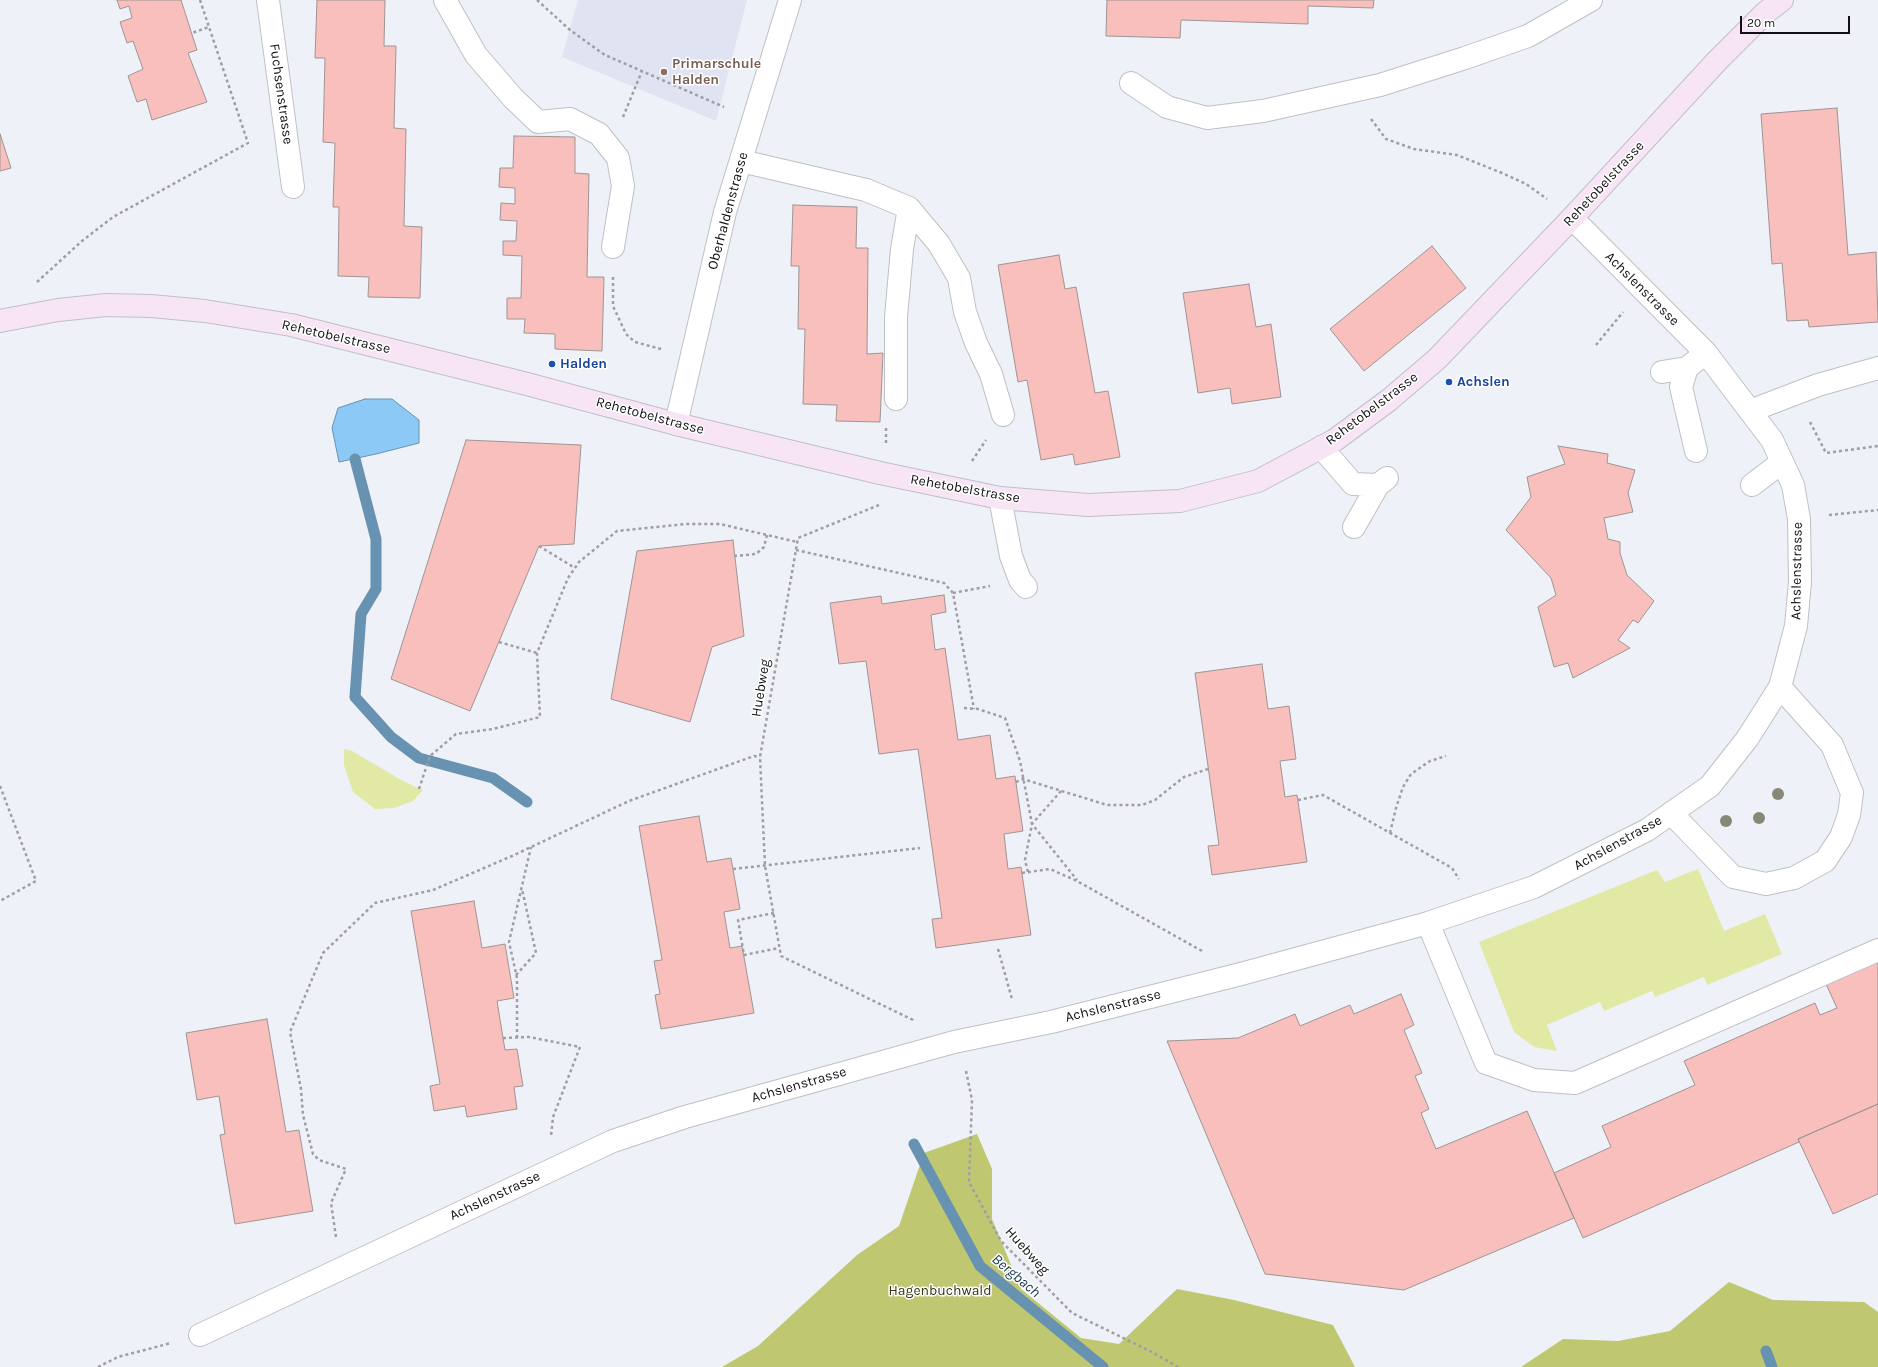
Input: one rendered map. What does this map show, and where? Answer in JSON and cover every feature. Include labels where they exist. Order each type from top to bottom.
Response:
[{"type":"street","name":"Fuchsenstrasse","points":[[268,0],[294,187]]},
{"type":"street","points":[[445,0],[476,55],[513,98],[538,122],[570,119],[599,134],[618,158],[623,186],[614,247]]},
{"type":"street","name":"Oberhaldenstrasse","points":[[676,424],[725,212],[790,0]]},
{"type":"street","points":[[1131,83],[1167,107],[1207,118],[1262,112],[1380,85],[1528,36],[1592,0]]},
{"type":"street","name":"Rehetobelstrasse","points":[[0,321],[58,310],[106,305],[151,306],[205,311],[291,325],[527,384],[676,424],[880,473],[1000,498],[1088,505],[1180,501],[1258,481],[1334,440],[1389,400],[1437,359],[1572,218],[1717,62],[1765,13],[1782,0]]},
{"type":"street","points":[[741,161],[866,190],[909,208],[939,244],[959,278],[965,312],[976,343],[991,374],[1003,415]]},
{"type":"street","points":[[896,399],[896,317],[902,249],[909,208]]},
{"type":"street","name":"Achslenstrasse","points":[[200,1335],[613,1141],[686,1117],[954,1042],[1051,1022],[1241,974],[1428,924],[1534,888],[1648,830],[1710,786],[1747,739],[1780,687],[1796,626],[1800,582],[1799,519],[1793,486],[1772,440],[1706,353],[1572,218]]},
{"type":"street","points":[[1662,372],[1687,368],[1706,353]]},
{"type":"street","points":[[1687,368],[1681,387],[1696,451]]},
{"type":"street","points":[[1750,411],[1818,385],[1878,368]]},
{"type":"street","points":[[1321,447],[1353,484],[1383,481],[1354,527]]},
{"type":"street","points":[[1752,485],[1782,462]]},
{"type":"street","points":[[1000,498],[1011,556],[1023,584]]},
{"type":"street","points":[[1672,813],[1733,877],[1766,884],[1794,878],[1825,861],[1841,837],[1849,816],[1852,793],[1832,745],[1780,687]]},
{"type":"street","points":[[1428,924],[1486,1062],[1534,1080],[1575,1083],[1878,950]]},
{"type":"path","points":[[36,283],[82,241],[113,217],[248,143],[200,0]]},
{"type":"path","points":[[537,0],[570,30],[605,55],[728,108]]},
{"type":"path","points":[[192,33],[209,27]]},
{"type":"path","points":[[611,149],[642,71]]},
{"type":"path","points":[[1356,90],[1369,115],[1386,139],[1414,149],[1458,155],[1502,172],[1526,184],[1551,202]]},
{"type":"path","points":[[613,272],[613,306],[626,334],[635,342],[662,349]]},
{"type":"path","points":[[1596,345],[1627,307]]},
{"type":"path","points":[[1807,416],[1826,453],[1878,446]]},
{"type":"path","points":[[419,789],[428,766],[430,756],[456,734],[493,729],[540,717],[537,653],[568,578],[579,562],[617,531],[686,524],[720,524],[797,542],[798,538],[884,504]]},
{"type":"path","points":[[1823,515],[1878,510]]},
{"type":"path","points":[[734,556],[756,554],[764,547],[767,535]]},
{"type":"path","name":"Huebweg","points":[[779,948],[765,866],[760,757],[797,542]]},
{"type":"path","points":[[539,546],[574,568]]},
{"type":"path","points":[[796,550],[944,583],[953,593],[974,709]]},
{"type":"path","points":[[953,593],[1023,584]]},
{"type":"path","points":[[499,642],[537,653]]},
{"type":"path","points":[[964,708],[996,714],[1005,718],[1020,761],[1032,824],[1025,860],[1028,872]]},
{"type":"path","points":[[337,1243],[331,1204],[346,1169],[319,1160],[312,1154],[303,1115],[301,1089],[290,1032],[323,953],[375,903],[433,890],[629,802],[754,756],[760,757]]},
{"type":"path","points":[[1390,833],[1403,787],[1411,774],[1430,761],[1446,756]]},
{"type":"path","points":[[1016,782],[1023,780],[1107,804],[1142,804],[1155,800],[1184,777],[1208,769]]},
{"type":"path","points":[[0,786],[36,881],[0,901]]},
{"type":"path","points":[[1032,824],[1060,791]]},
{"type":"path","points":[[1298,800],[1323,795],[1452,868],[1460,880]]},
{"type":"path","points":[[1032,824],[1077,881]]},
{"type":"path","points":[[517,1038],[516,975],[509,942],[531,847]]},
{"type":"path","points":[[733,869],[920,848]]},
{"type":"path","points":[[1022,873],[1050,869],[1077,881],[1209,955]]},
{"type":"path","points":[[516,975],[536,953],[522,889]]},
{"type":"path","points":[[774,913],[738,920],[744,955],[779,948],[781,956],[913,1020],[914,1025]]},
{"type":"path","points":[[998,949],[1013,1003]]},
{"type":"path","points":[[503,1038],[529,1037],[580,1047],[553,1118],[550,1142]]},
{"type":"path","name":"Huebweg","points":[[968,1080],[972,1100],[969,1182],[1001,1241],[1072,1313],[1150,1351],[1178,1367]]},
{"type":"path","points":[[98,1367],[118,1357],[200,1335]]},
{"type":"shaded area","name":"Primarschule Halden","points":[[578,0],[747,0],[716,121],[562,57]]},
{"type":"green space","points":[[344,749],[352,751],[403,781],[423,790],[413,801],[394,808],[375,809],[353,792],[344,765]]},
{"type":"green space","points":[[1698,869],[1724,931],[1765,914],[1782,954],[1707,985],[1704,977],[1655,997],[1652,991],[1604,1011],[1600,1002],[1547,1025],[1557,1051],[1534,1047],[1514,1032],[1479,942],[1657,870],[1665,882]]},
{"type":"green space","name":"Hagenbuchwald","points":[[977,1134],[992,1169],[992,1219],[1021,1289],[1081,1338],[1119,1344],[1177,1289],[1234,1300],[1333,1325],[1355,1367],[722,1367],[758,1346],[857,1255],[899,1226],[924,1153]]},
{"type":"green space","points":[[1729,1282],[1773,1300],[1864,1302],[1878,1312],[1878,1367],[1521,1367],[1563,1339],[1618,1341],[1670,1331]]},
{"type":"water","points":[[365,399],[392,399],[419,420],[419,443],[339,462],[332,428],[338,408]]},
{"type":"building","points":[[117,0],[181,0],[197,50],[188,53],[207,102],[152,120],[146,99],[137,102],[128,76],[143,69],[133,41],[127,43],[120,22],[132,18],[129,6],[120,9]]},
{"type":"building","points":[[317,0],[385,0],[384,46],[396,46],[394,128],[406,129],[404,226],[422,227],[420,298],[368,297],[369,277],[338,276],[339,207],[333,207],[335,143],[323,142],[325,58],[315,58]]},
{"type":"building","points":[[1107,0],[1374,0],[1373,8],[1308,6],[1308,24],[1181,20],[1180,38],[1106,36]]},
{"type":"building","points":[[1837,108],[1848,255],[1876,252],[1878,322],[1809,327],[1808,320],[1787,321],[1782,263],[1772,264],[1761,114]]},
{"type":"building","points":[[0,134],[11,168],[0,171]]},
{"type":"building","points":[[514,136],[575,137],[575,173],[589,174],[587,277],[604,277],[602,351],[555,349],[555,334],[524,333],[525,319],[507,319],[507,298],[521,298],[522,256],[503,255],[503,241],[516,241],[517,221],[500,220],[501,203],[515,204],[515,188],[499,187],[500,168],[513,168]]},
{"type":"building","points":[[793,205],[857,207],[856,248],[868,248],[867,354],[883,353],[880,422],[836,421],[837,405],[803,404],[805,329],[798,329],[799,266],[791,266]]},
{"type":"building","points":[[1432,246],[1466,288],[1364,371],[1330,329]]},
{"type":"building","points":[[1059,255],[1065,289],[1076,287],[1095,393],[1108,391],[1120,457],[1075,465],[1073,454],[1041,460],[1027,380],[1018,382],[998,265]]},
{"type":"building","points":[[1249,284],[1256,327],[1271,324],[1281,397],[1232,404],[1230,388],[1198,393],[1183,293]]},
{"type":"building","points":[[466,440],[581,445],[574,544],[539,546],[470,711],[391,679]]},
{"type":"building","points":[[1558,446],[1608,454],[1607,463],[1635,470],[1628,493],[1633,512],[1604,518],[1608,539],[1620,542],[1620,553],[1627,575],[1654,601],[1638,623],[1633,620],[1618,640],[1630,648],[1573,678],[1568,663],[1554,667],[1538,607],[1556,595],[1551,578],[1506,530],[1531,497],[1527,477],[1565,464]]},
{"type":"building","points":[[733,540],[744,636],[712,647],[690,722],[611,699],[637,551]]},
{"type":"building","points":[[944,595],[946,612],[931,615],[935,650],[945,648],[958,740],[990,735],[996,779],[1015,776],[1023,831],[1004,834],[1008,869],[1021,867],[1031,935],[936,948],[932,919],[942,918],[918,749],[879,754],[866,661],[839,664],[830,603],[881,596],[882,604]]},
{"type":"building","points":[[1262,664],[1268,709],[1289,706],[1296,759],[1280,761],[1285,797],[1297,795],[1307,862],[1212,875],[1208,846],[1219,845],[1195,673]]},
{"type":"building","points":[[699,816],[707,862],[731,858],[740,909],[724,912],[730,948],[742,946],[754,1013],[661,1029],[655,995],[660,994],[654,961],[662,960],[639,826]]},
{"type":"building","points":[[474,901],[482,948],[505,944],[514,998],[497,1001],[505,1050],[517,1049],[523,1086],[514,1087],[517,1109],[467,1117],[465,1106],[434,1111],[430,1086],[440,1084],[411,911]]},
{"type":"building","points":[[1878,961],[1878,1104],[1798,1139],[1799,1142],[1583,1238],[1554,1173],[1611,1147],[1602,1126],[1695,1085],[1684,1061],[1815,1003],[1820,1015],[1837,1008],[1826,984]]},
{"type":"building","points":[[1401,994],[1414,1025],[1404,1030],[1422,1073],[1415,1076],[1429,1109],[1421,1113],[1436,1149],[1527,1111],[1574,1218],[1404,1290],[1265,1274],[1167,1041],[1238,1038],[1295,1014],[1300,1026],[1350,1005],[1354,1014]]},
{"type":"building","points":[[267,1019],[286,1132],[299,1130],[313,1211],[235,1224],[220,1135],[225,1134],[219,1096],[197,1100],[186,1033]]},
{"type":"building","points":[[1878,1104],[1878,1194],[1833,1214],[1798,1139]]},
{"type":"waterway","points":[[355,459],[376,539],[376,589],[361,614],[355,697],[391,737],[419,758],[493,778],[527,802]]},
{"type":"waterway","name":"Bergbach","points":[[914,1144],[980,1266],[1103,1367]]},
{"type":"waterway","points":[[1766,1351],[1772,1367]]},
{"type":"place","name":"Primarschule Halden","points":[[664,72]]},
{"type":"place","name":"Halden","points":[[552,364]]},
{"type":"place","name":"Achslen","points":[[1449,382]]}]
